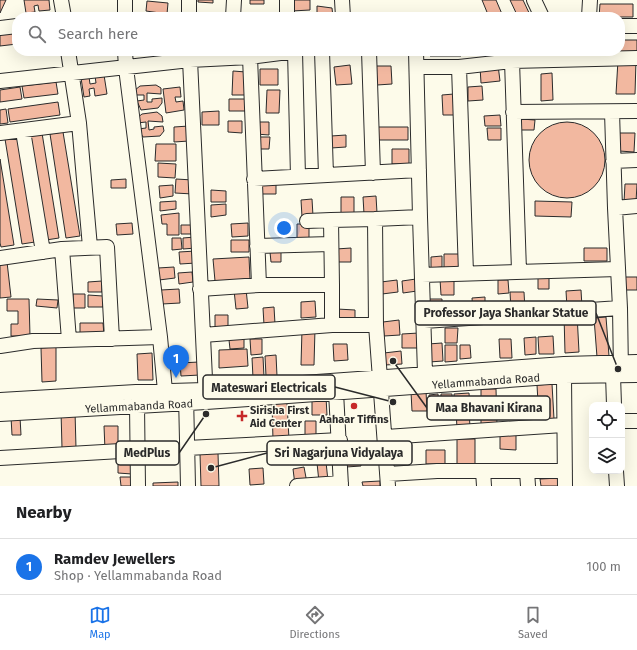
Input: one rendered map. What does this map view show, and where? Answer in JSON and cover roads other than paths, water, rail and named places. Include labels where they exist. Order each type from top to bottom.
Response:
[{"type":"street","points":[[61,0],[63,12]]},
{"type":"street","points":[[125,0],[125,12]]},
{"type":"street","points":[[189,0],[189,12]]},
{"type":"street","points":[[233,12],[234,0]]},
{"type":"street","points":[[287,0],[287,12]]},
{"type":"street","points":[[342,0],[343,12]]},
{"type":"street","points":[[534,0],[540,12]]},
{"type":"street","points":[[589,12],[590,0]]},
{"type":"street","points":[[625,26],[637,26]]},
{"type":"street","points":[[0,28],[12,27]]},
{"type":"street","points":[[69,56],[79,123],[90,247]]},
{"type":"street","points":[[125,56],[160,337],[165,391]]},
{"type":"street","points":[[0,81],[71,72],[126,68],[190,56],[206,396]]},
{"type":"street","points":[[244,56],[256,56]]},
{"type":"street","points":[[295,56],[298,177]]},
{"type":"street","points":[[322,56],[326,175]]},
{"type":"street","points":[[369,56],[373,173]]},
{"type":"street","points":[[416,56],[425,373]]},
{"type":"street","points":[[250,57],[259,285]]},
{"type":"street","points":[[417,67],[637,58]]},
{"type":"street","points":[[512,62],[519,271]]},
{"type":"street","points":[[459,66],[466,273]]},
{"type":"street","points":[[513,112],[637,111]]},
{"type":"street","points":[[612,112],[620,308],[618,371],[614,402]]},
{"type":"street","points":[[0,133],[79,123]]},
{"type":"street","points":[[23,131],[43,252]]},
{"type":"street","points":[[613,161],[637,160]]},
{"type":"street","points":[[254,179],[419,170]]},
{"type":"street","points":[[615,208],[637,206]]},
{"type":"street","points":[[306,221],[420,217]]},
{"type":"street","points":[[374,219],[376,326],[380,384],[386,437],[388,480],[437,471],[565,471]]},
{"type":"street","points":[[331,220],[332,325]]},
{"type":"street","points":[[257,246],[331,244]]},
{"type":"street","points":[[0,258],[62,249],[107,247],[112,339]]},
{"type":"street","points":[[62,249],[69,340]]},
{"type":"street","points":[[422,275],[618,269]]},
{"type":"street","points":[[200,289],[259,285],[332,285]]},
{"type":"street","points":[[424,321],[620,308]]},
{"type":"street","points":[[203,334],[332,325],[376,326]]},
{"type":"street","points":[[0,346],[32,341],[160,337]]},
{"type":"street","name":"Yellammabanda Road","points":[[0,414],[137,405],[186,397],[380,384],[564,376],[618,371],[637,362]]},
{"type":"street","name":"Yellammabanda Road","points":[[206,396],[336,392],[380,384],[425,373],[564,364],[637,375]]},
{"type":"street","points":[[564,376],[563,425],[565,486]]},
{"type":"street","name":"Yellammabanda Road","points":[[0,400],[165,391],[186,397]]},
{"type":"street","points":[[297,486],[341,485],[340,440],[336,392]]},
{"type":"street","points":[[186,397],[188,486]]},
{"type":"street","points":[[137,405],[138,486]]},
{"type":"street","points":[[625,421],[637,421]]},
{"type":"street","points":[[386,437],[563,425]]},
{"type":"street","points":[[187,448],[340,440]]},
{"type":"street","points":[[0,458],[138,450]]},
{"type":"street","points":[[483,471],[484,486]]},
{"type":"street","points":[[527,471],[528,486]]},
{"type":"street","points":[[616,474],[617,486]]},
{"type":"place","name":"Maa Bhavani Kirana","points":[[393,361]]},
{"type":"place","name":"Professor Jaya Shankar Statue","points":[[618,369]]},
{"type":"place","name":"Ramdev Jewellers","points":[[176,378]]},
{"type":"place","name":"Mateswari Electricals","points":[[393,402]]},
{"type":"place","name":"Aahaar Tiffins","points":[[354,406]]},
{"type":"place","name":"MedPlus","points":[[206,414]]},
{"type":"place","name":"Sirisha First Aid Center","points":[[242,416]]},
{"type":"place","name":"Sri Nagarjuna Vidyalaya","points":[[211,468]]}]
